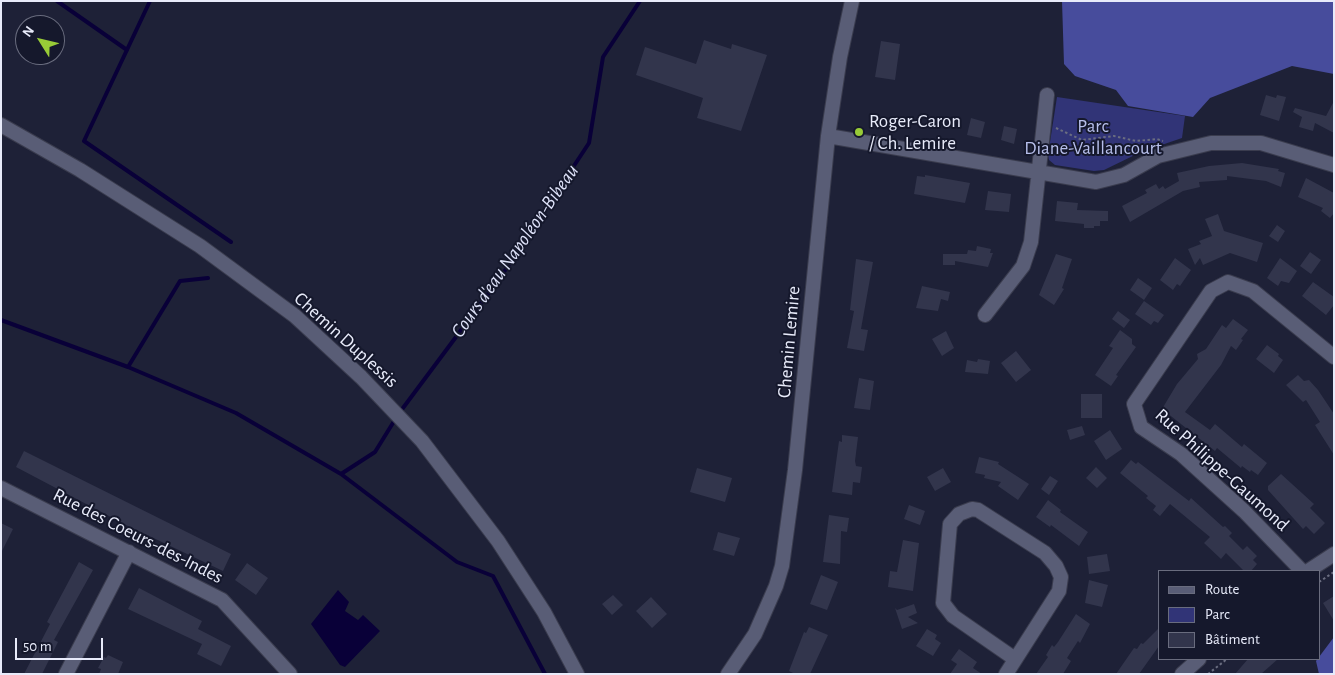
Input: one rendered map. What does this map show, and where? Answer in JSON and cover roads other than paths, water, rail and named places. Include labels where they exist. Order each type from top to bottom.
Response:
[{"type":"street","name":"Chemin Lemire","points":[[728,674],[755,634],[768,607],[784,558],[795,470],[828,136],[840,57],[852,1]]},
{"type":"street","points":[[985,315],[1023,266],[1031,242],[1047,95]]},
{"type":"street","name":"Chemin Duplessis","points":[[1,125],[80,170],[200,246],[295,316],[362,376],[422,441],[483,520],[525,581],[576,674]]},
{"type":"street","points":[[828,136],[1096,182],[1124,175],[1158,156],[1211,143],[1261,143],[1334,165]]},
{"type":"street","name":"Rue Philippe-Gaumond","points":[[1301,570],[1244,511],[1181,454],[1141,427],[1134,404],[1211,291],[1228,282],[1254,291],[1334,357]]},
{"type":"street","name":"Rue des Coeurs-des-Indes","points":[[1,488],[222,600],[290,674]]},
{"type":"street","points":[[1006,674],[1059,591],[1061,577],[1056,566],[1045,553],[978,510],[972,509],[953,518],[948,534],[943,603],[952,616],[1015,659]]},
{"type":"street","points":[[66,674],[129,552]]},
{"type":"street","points":[[1310,570],[1334,554]]},
{"type":"street","points":[[1182,674],[1198,660]]},
{"type":"waterway","points":[[57,1],[127,50]]},
{"type":"waterway","points":[[150,1],[84,141],[231,242]]},
{"type":"waterway","name":"Cours d'eau Napoléon-Bibeau","points":[[400,412],[500,278],[589,143],[603,57],[640,1]]},
{"type":"waterway","points":[[128,367],[180,281],[208,278]]},
{"type":"waterway","points":[[1,320],[128,367],[236,413],[341,474],[457,562],[493,576],[545,674]]},
{"type":"waterway","name":"Cours d'eau Napoléon-Bibeau","points":[[341,474],[375,452],[396,418]]},
{"type":"place","name":"Roger-Caron / Ch. Lemire","points":[[859,132]]},
{"type":"park label","name":"Parc Diane-Vaillancourt","points":[[1093,137]]}]
